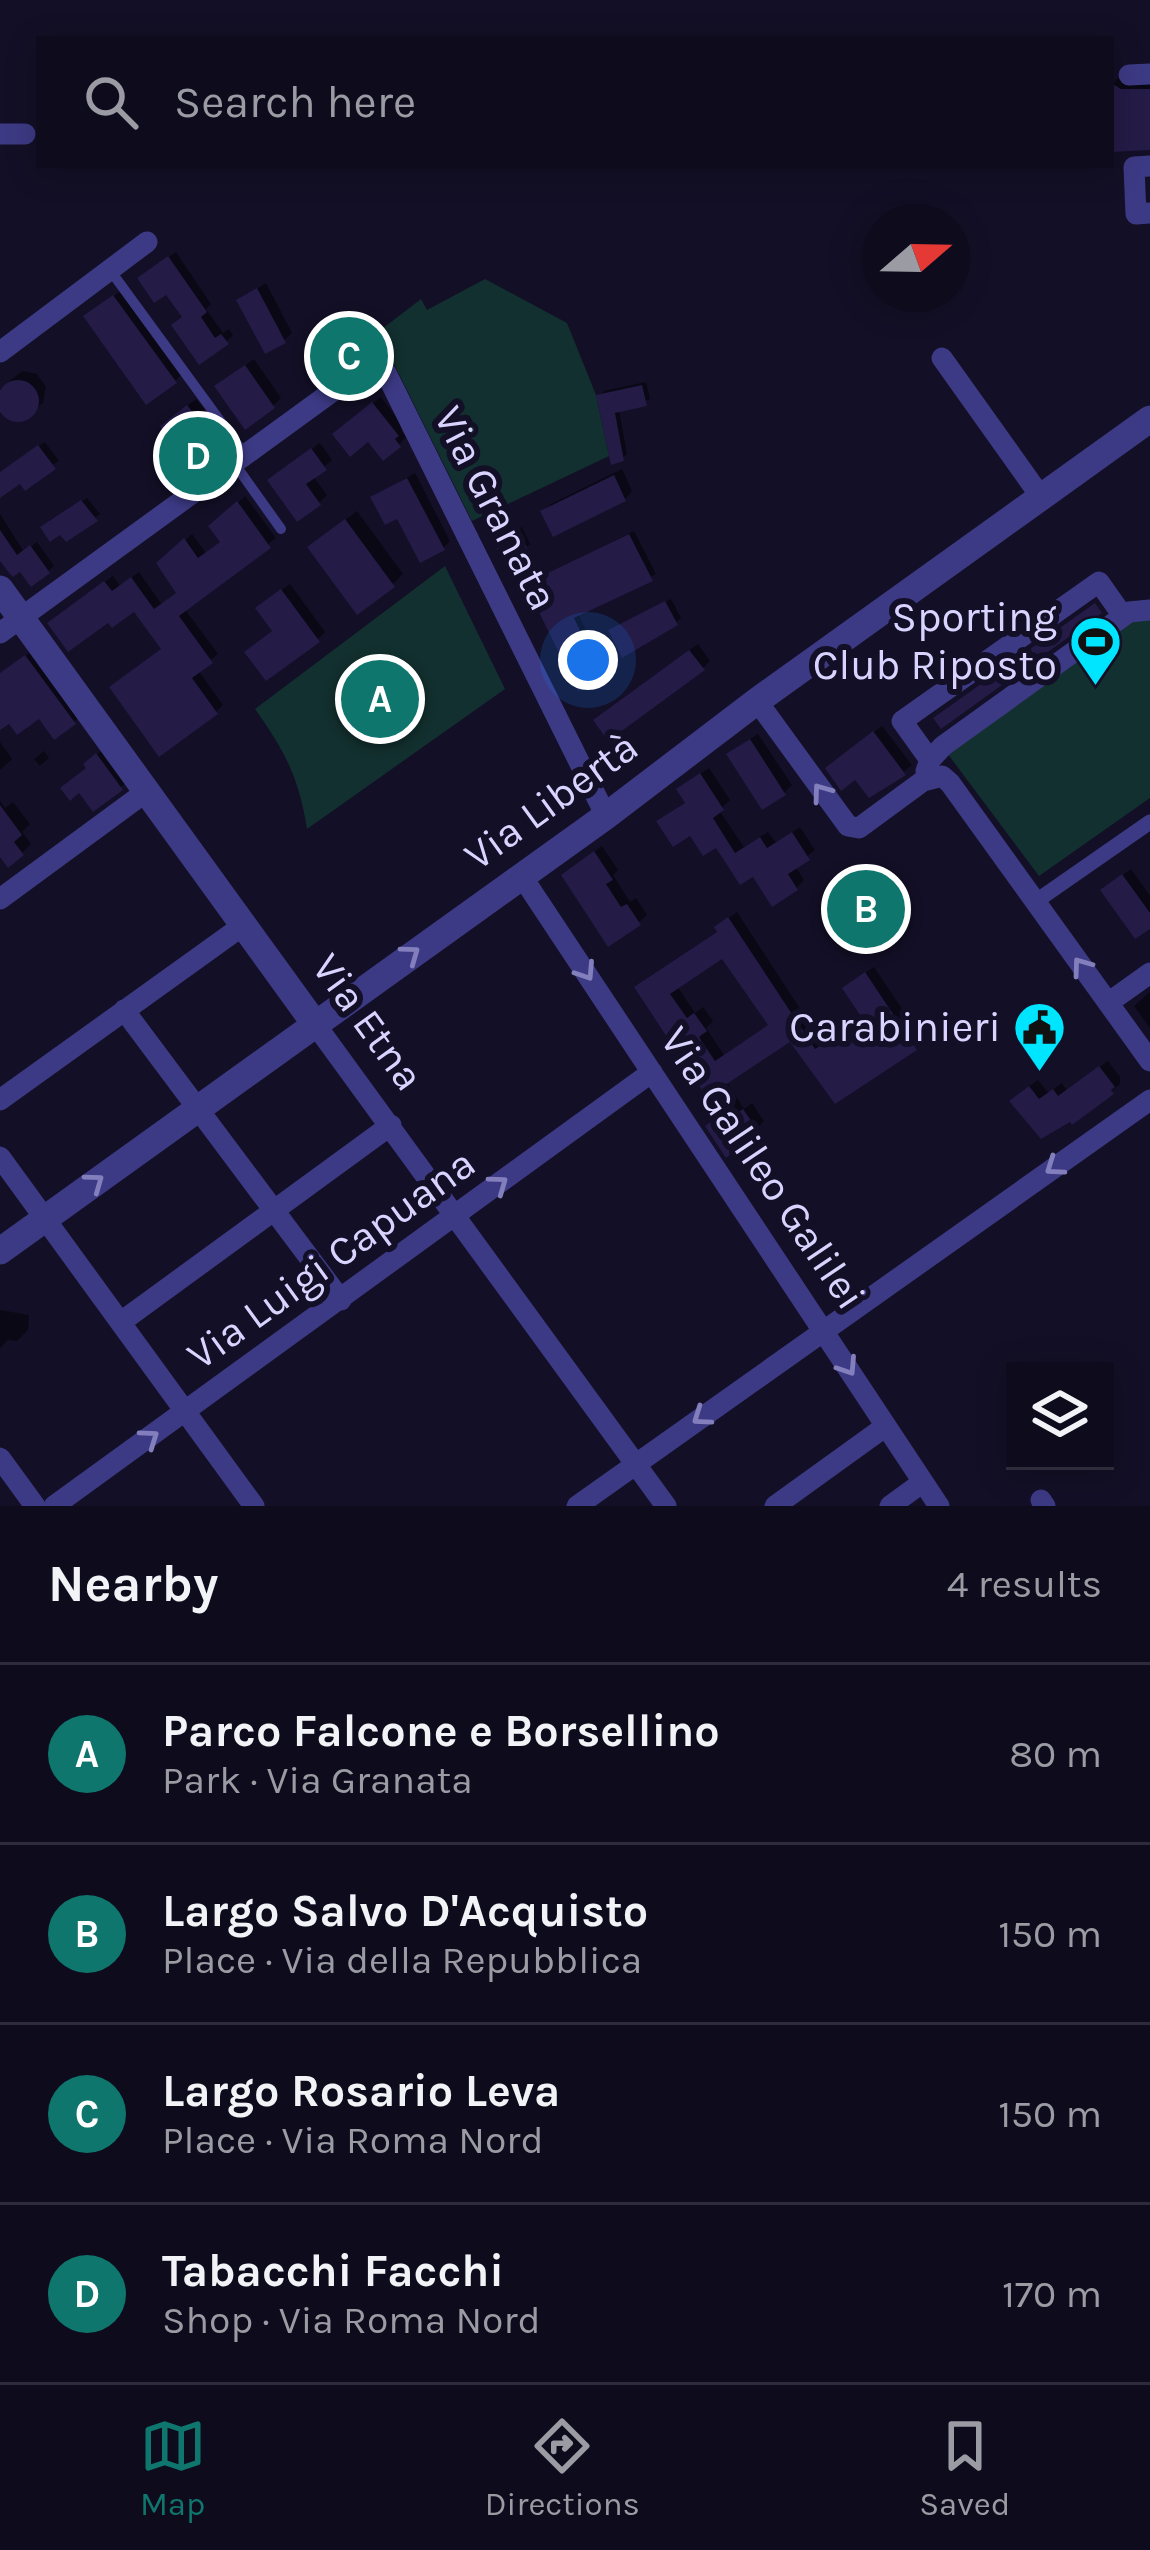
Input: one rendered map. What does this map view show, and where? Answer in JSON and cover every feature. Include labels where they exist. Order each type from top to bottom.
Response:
[{"type":"street","points":[[0,134],[25,134]]},
{"type":"street","points":[[1150,166],[1134,167],[1136,214],[1150,213]]},
{"type":"street","points":[[0,352],[147,242]]},
{"type":"street","points":[[942,358],[1042,497]]},
{"type":"street","name":"Via Granata","points":[[240,459],[366,367],[386,374],[606,816]]},
{"type":"street","name":"Via Libertà","points":[[0,1251],[1150,419]]},
{"type":"street","points":[[10,626],[240,459]]},
{"type":"street","points":[[1123,616],[1099,582],[902,721],[926,771],[950,783],[1150,1061]]},
{"type":"street","name":"Via Etna","points":[[0,589],[10,626],[147,791],[667,1506]]},
{"type":"street","points":[[757,701],[848,826],[859,828],[926,771],[943,746],[1123,616],[1150,610]]},
{"type":"street","points":[[0,899],[147,791]]},
{"type":"street","points":[[1035,902],[1150,822]]},
{"type":"street","name":"Via Galileo Galilei","points":[[521,875],[939,1506]]},
{"type":"street","points":[[0,1100],[245,924]]},
{"type":"street","points":[[1108,1003],[1150,974]]},
{"type":"street","points":[[124,1010],[341,1300]]},
{"type":"street","name":"Via Luigi Capuana","points":[[54,1506],[652,1072]]},
{"type":"street","points":[[577,1506],[1150,1100]]},
{"type":"street","points":[[121,1322],[391,1125]]},
{"type":"street","points":[[0,1157],[254,1506]]},
{"type":"street","points":[[775,1506],[886,1426]]},
{"type":"street","points":[[0,1458],[35,1506]]},
{"type":"street","points":[[890,1506],[923,1482]]},
{"type":"lane","points":[[110,270],[240,459],[280,529]]},
{"type":"green space","points":[[485,279],[567,323],[596,395],[609,456],[472,521],[378,332],[421,299],[427,310]]},
{"type":"green space","points":[[445,566],[505,689],[307,829],[289,766],[255,709]]},
{"type":"green space","name":"Sporting Club Riposto","points":[[1150,617],[1150,798],[1039,876],[947,753],[1135,620]]},
{"type":"building","points":[[1114,85],[1150,89],[1150,150],[1114,152]]},
{"type":"building","points":[[168,256],[207,312],[201,317],[215,338],[221,334],[229,344],[199,365],[171,325],[182,317],[166,295],[154,303],[137,278]]},
{"type":"building","points":[[257,288],[286,343],[265,354],[236,300]]},
{"type":"building","points":[[113,295],[177,383],[146,405],[83,316]]},
{"type":"building","points":[[245,365],[275,408],[245,430],[214,386]]},
{"type":"building","points":[[10,381],[26,381],[38,393],[38,409],[26,421],[10,421],[-1,410],[-1,392]]},
{"type":"building","points":[[642,385],[647,406],[615,413],[624,461],[611,465],[596,395]]},
{"type":"building","points":[[372,402],[399,436],[395,439],[401,447],[383,461],[368,442],[350,457],[332,434]]},
{"type":"building","points":[[187,405],[220,447],[192,469],[183,458],[189,453],[173,433],[168,437],[160,426]]},
{"type":"building","points":[[38,445],[56,469],[25,491],[20,484],[0,498],[0,472]]},
{"type":"building","points":[[311,448],[327,470],[306,484],[321,505],[297,522],[267,480]]},
{"type":"building","points":[[614,475],[626,501],[553,537],[540,511]]},
{"type":"building","points":[[407,478],[445,550],[420,563],[397,519],[385,525],[370,497]]},
{"type":"building","points":[[81,500],[98,521],[66,542],[60,535],[50,542],[40,527]]},
{"type":"building","points":[[237,501],[271,548],[179,616],[213,663],[192,678],[218,714],[159,757],[109,687],[161,649],[134,612],[112,628],[108,623],[68,652],[47,623],[104,581],[112,591],[131,577],[154,609],[176,593],[156,563],[184,538],[198,558],[220,542],[208,526]]},
{"type":"building","points":[[345,519],[395,587],[357,615],[307,547]]},
{"type":"building","points":[[500,523],[506,534],[518,528],[528,550],[503,562],[487,529]]},
{"type":"building","points":[[0,530],[17,555],[30,545],[50,573],[31,587],[20,572],[13,577],[0,561]]},
{"type":"building","points":[[629,534],[653,581],[574,618],[603,679],[578,691],[525,584]]},
{"type":"building","points":[[281,589],[320,642],[266,681],[244,652],[272,631],[255,608]]},
{"type":"building","points":[[665,601],[678,625],[622,658],[608,630]]},
{"type":"building","points":[[1095,603],[1102,613],[941,729],[933,718]]},
{"type":"building","points":[[689,650],[705,670],[608,741],[593,720]]},
{"type":"building","points":[[25,655],[76,724],[54,740],[39,719],[17,735],[9,724],[0,730],[0,673]]},
{"type":"building","points":[[873,731],[906,775],[869,798],[855,780],[841,791],[825,768]]},
{"type":"building","points":[[750,739],[786,795],[762,810],[726,754]]},
{"type":"building","points":[[96,753],[123,790],[93,812],[79,793],[70,801],[60,788],[86,768],[83,764]]},
{"type":"building","points":[[700,773],[724,810],[713,818],[735,853],[760,837],[767,848],[792,832],[810,860],[788,874],[798,890],[772,907],[753,877],[740,885],[716,848],[703,856],[690,836],[673,847],[656,821],[685,803],[676,789]]},
{"type":"building","points":[[0,805],[22,835],[14,842],[24,855],[8,868],[0,857]]},
{"type":"building","points":[[594,851],[613,880],[606,884],[641,925],[608,947],[561,875]]},
{"type":"building","points":[[1122,874],[1150,913],[1150,929],[1135,939],[1100,890]]},
{"type":"building","points":[[728,917],[815,1049],[862,1018],[842,988],[865,972],[917,1050],[835,1104],[790,1042],[719,1089],[735,1114],[743,1109],[758,1131],[726,1158],[705,1126],[719,1116],[634,987],[717,932],[714,927]],"holes":[[[722,959],[768,1025],[715,1061],[699,1037],[707,1031],[694,1013],[687,1018],[670,994]]]},
{"type":"building","points":[[1099,1066],[1115,1087],[1114,1094],[1072,1125],[1041,1139],[1009,1101],[1029,1086],[1039,1099],[1053,1089],[1058,1096]]},
{"type":"place","name":"Largo Rosario Leva","points":[[349,356]]},
{"type":"place","name":"Tabacchi Facchi","points":[[198,456]]},
{"type":"place","name":"Sporting Club Riposto","points":[[1096,687]]},
{"type":"place","name":"Parco Falcone e Borsellino","points":[[380,699]]},
{"type":"place","name":"Largo Salvo D'Acquisto","points":[[866,909]]},
{"type":"place","name":"Carabinieri","points":[[1040,1073]]}]
